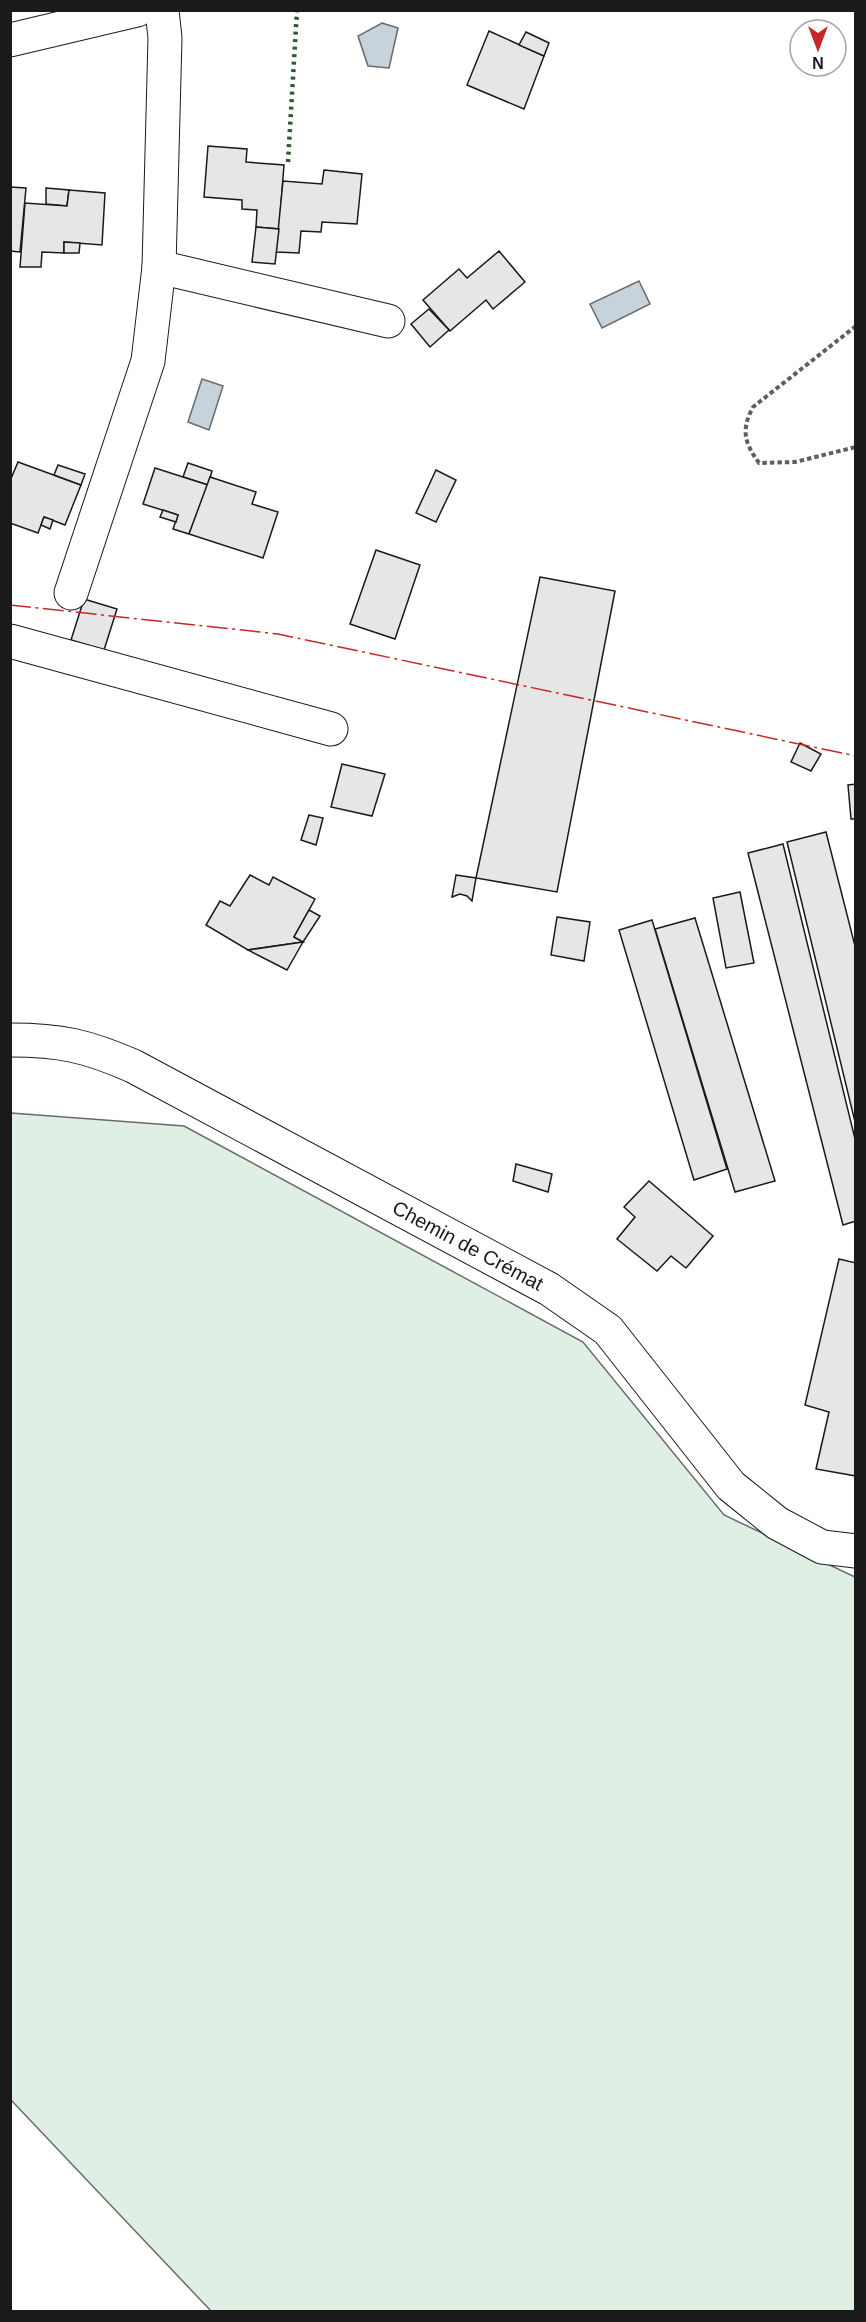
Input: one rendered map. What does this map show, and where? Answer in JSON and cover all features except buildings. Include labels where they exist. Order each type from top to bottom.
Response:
[{"type":"street","points":[[10,40],[137,10]]},
{"type":"street","points":[[71,593],[145,370],[159,267],[165,38],[162,10]]},
{"type":"street","points":[[159,267],[388,321]]},
{"type":"street","points":[[10,641],[331,729]]},
{"type":"street","name":"Chemin de Crémat","points":[[10,1040],[57,1041],[91,1048],[133,1066],[549,1289],[608,1330],[731,1486],[777,1523],[822,1547],[855,1551]]},
{"type":"path","points":[[855,326],[753,407],[744,425],[749,450],[759,463],[795,462],[855,447]]},
{"type":"green space","points":[[11,1113],[184,1126],[583,1342],[724,1515],[855,1577],[855,2311],[211,2311],[11,2100]]},
{"type":"shaded area","points":[[382,23],[398,28],[389,68],[368,66],[358,36]]},
{"type":"shaded area","points":[[639,281],[650,304],[602,328],[590,304]]},
{"type":"shaded area","points":[[202,379],[223,386],[209,430],[188,422]]},
{"type":"hedge","points":[[288,162],[297,10]]},
{"type":"power","points":[[10,605],[278,634],[856,756]]}]
